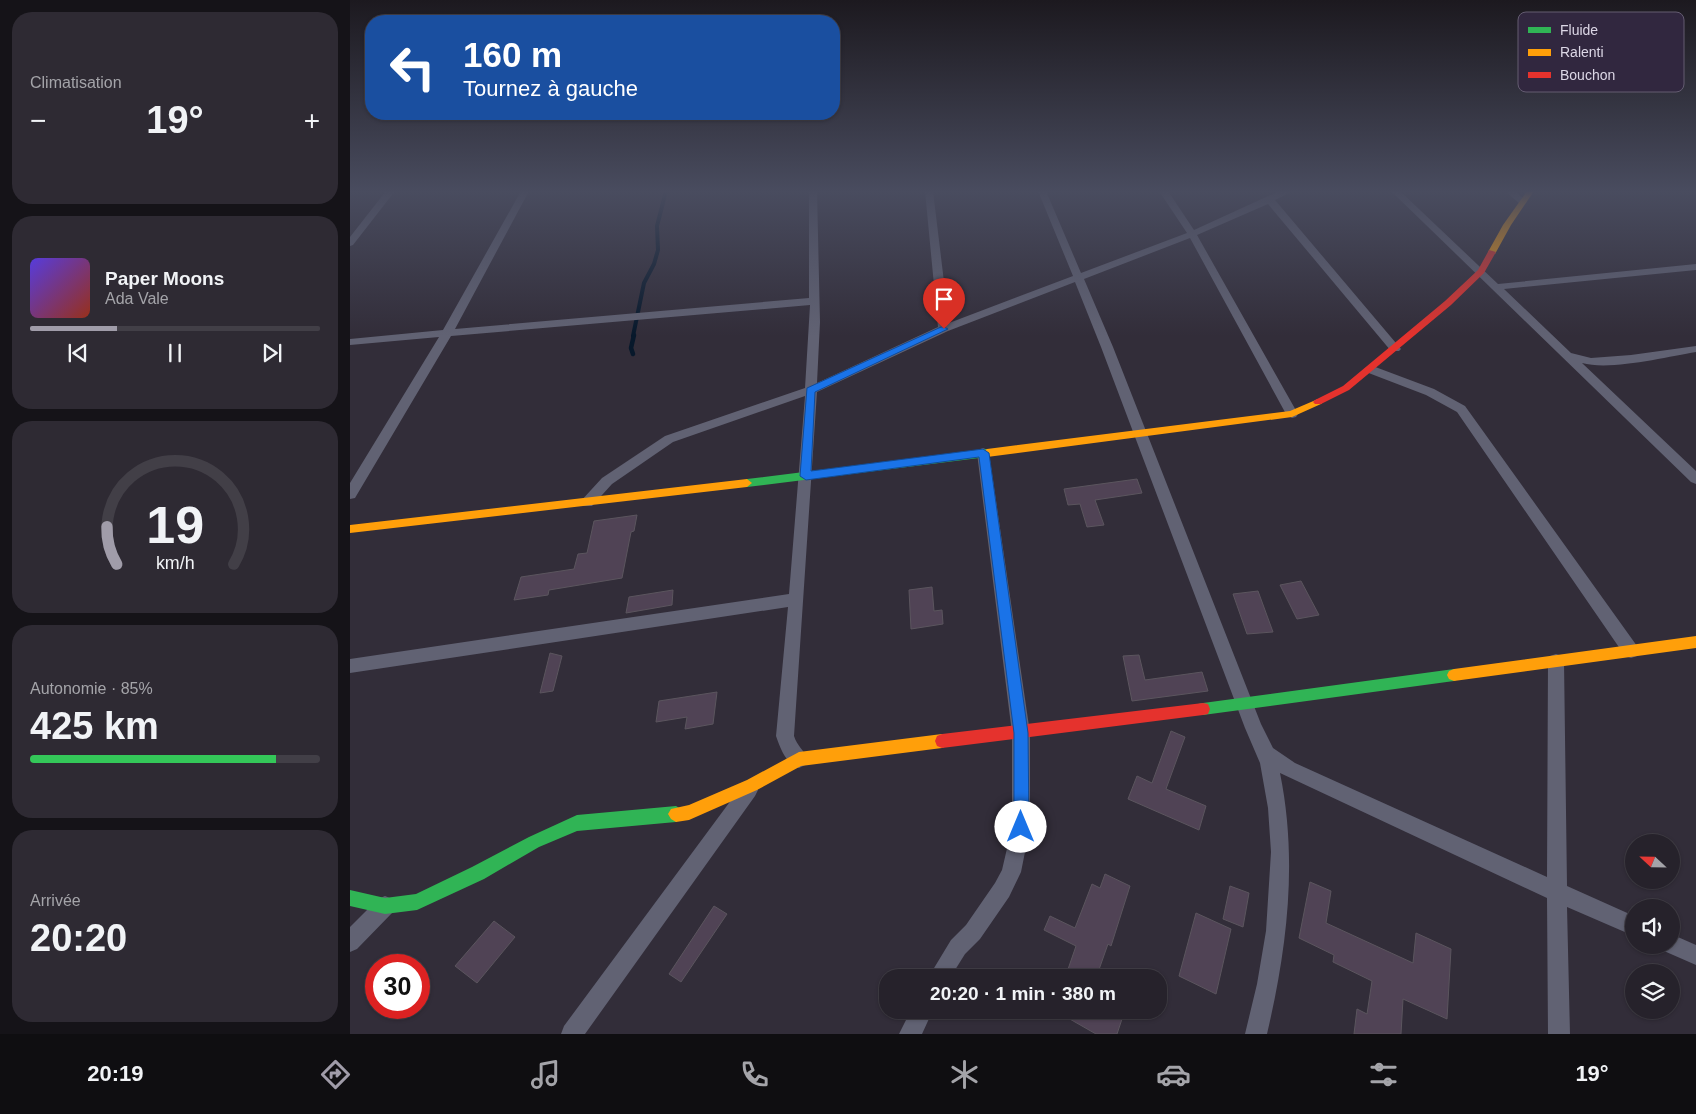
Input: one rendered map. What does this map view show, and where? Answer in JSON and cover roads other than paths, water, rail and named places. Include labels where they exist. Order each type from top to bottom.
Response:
[{"type":"main road","points":[[350,528],[806,476],[1292,414],[1346,388],[1395,349],[1481,271],[1500,239]]},
{"type":"main road","points":[[350,898],[385,906],[417,902],[478,873],[534,842],[577,823],[657,817],[688,812],[752,785],[799,759],[1246,704],[1696,642]]},
{"type":"street","points":[[350,494],[408,401],[500,239]]},
{"type":"street","points":[[799,759],[789,749],[785,736],[794,600],[806,476],[814,301],[813,239]]},
{"type":"street","points":[[934,239],[944,329]]},
{"type":"street","points":[[1062,239],[1140,433],[1254,728],[1268,754],[1279,826],[1279,892],[1268,978],[1256,1034]]},
{"type":"street","points":[[587,502],[608,481],[669,440],[810,390],[944,329],[1178,239]]},
{"type":"street","points":[[1195,239],[1292,414]]},
{"type":"street","points":[[1312,239],[1395,349]]},
{"type":"street","points":[[1447,239],[1696,478]]},
{"type":"street","points":[[1497,287],[1696,267]]},
{"type":"street","points":[[350,342],[814,301]]},
{"type":"street","points":[[1568,356],[1591,362],[1631,359],[1696,349]]},
{"type":"street","points":[[1370,369],[1430,392],[1461,409],[1631,651]]},
{"type":"street","points":[[944,969],[958,947],[993,907],[1011,872],[1021,827],[1021,733],[983,453]]},
{"type":"street","points":[[350,666],[794,600]]},
{"type":"street","points":[[1556,661],[1559,1034]]},
{"type":"street","points":[[1268,754],[1289,769],[1625,922]]},
{"type":"street","points":[[572,1034],[752,785]]},
{"type":"street","points":[[350,942],[385,906]]},
{"type":"street","points":[[1680,948],[1696,955]]},
{"type":"street","points":[[910,1034],[918,1019]]},
{"type":"waterway","points":[[633,336],[644,283],[654,264],[658,250],[658,239]]},
{"type":"waterway","points":[[633,354],[631,348],[634,335]]}]
